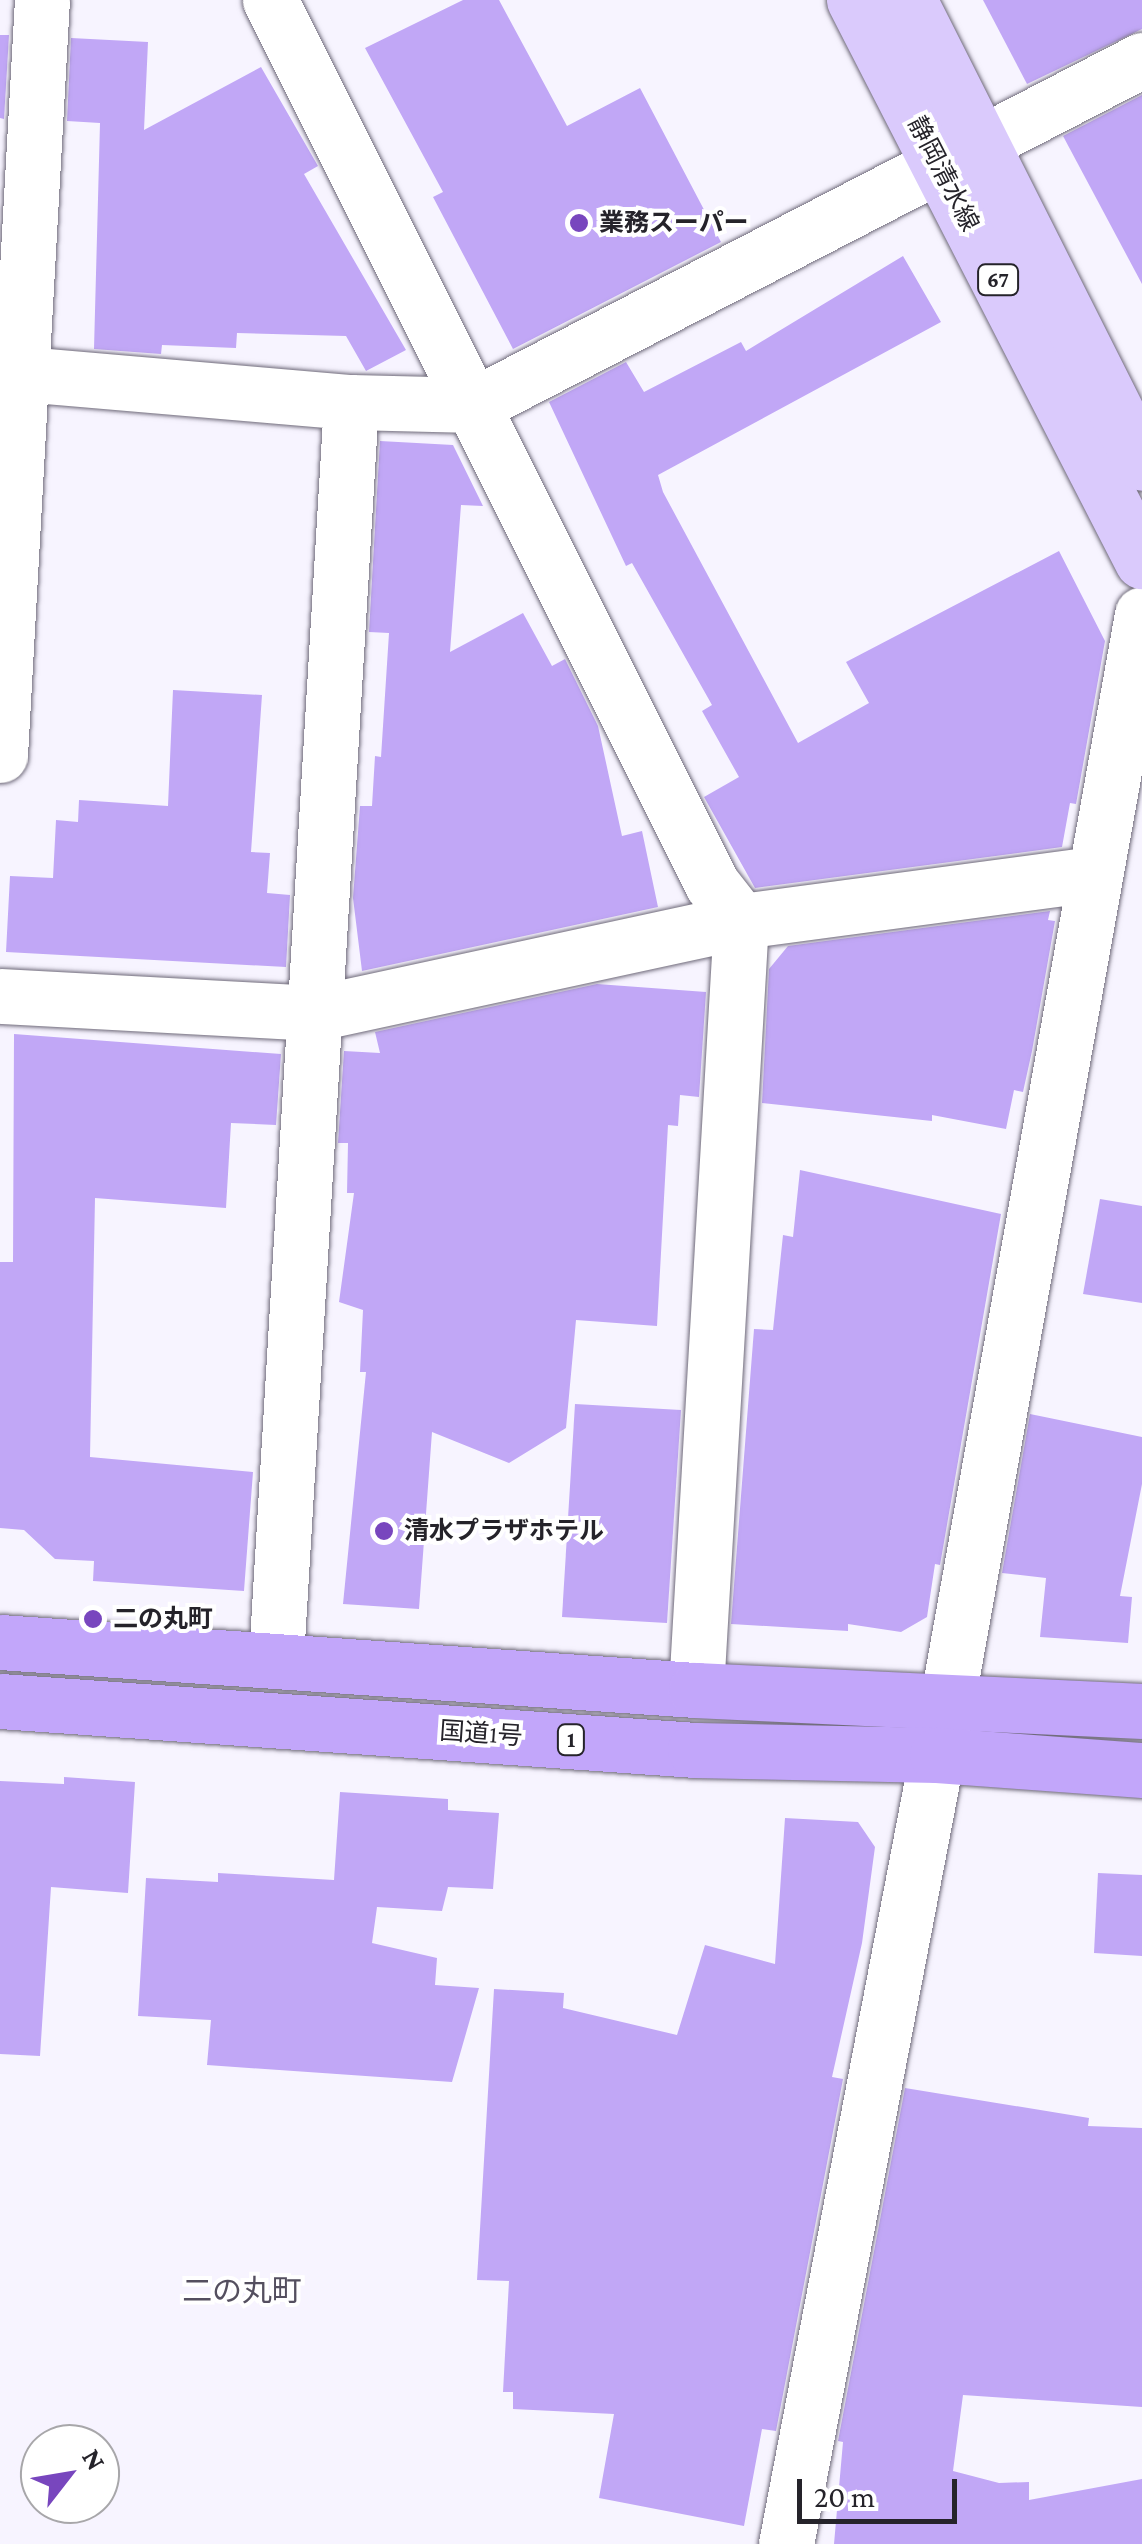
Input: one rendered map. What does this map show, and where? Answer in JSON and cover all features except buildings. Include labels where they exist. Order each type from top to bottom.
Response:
[{"type":"highway","points":[[0,1642],[276,1658],[696,1690],[948,1698],[1142,1710]]},
{"type":"highway","name":"国道1号","points":[[0,1701],[695,1750],[937,1756],[1142,1770]]},
{"type":"main road","name":"静岡清水線","points":[[854,0],[959,151],[1142,462]]},
{"type":"main road","name":"静岡清水線","points":[[910,0],[959,151],[1142,560]]},
{"type":"street","points":[[0,755],[12,372],[42,0]]},
{"type":"street","points":[[270,0],[712,884],[741,921],[696,1690]]},
{"type":"street","points":[[12,372],[351,402],[474,404],[1142,60]]},
{"type":"street","points":[[276,1658],[351,402]]},
{"type":"street","points":[[786,2544],[948,1698],[1142,614]]},
{"type":"street","points":[[0,996],[316,1013],[741,921],[1094,874]]},
{"type":"place","name":"業務スーパー","points":[[579,223]]},
{"type":"place","name":"清水プラザホテル","points":[[384,1531]]},
{"type":"place","name":"二の丸町","points":[[93,1619]]},
{"type":"district","name":"二の丸町","points":[[242,2291]]}]
